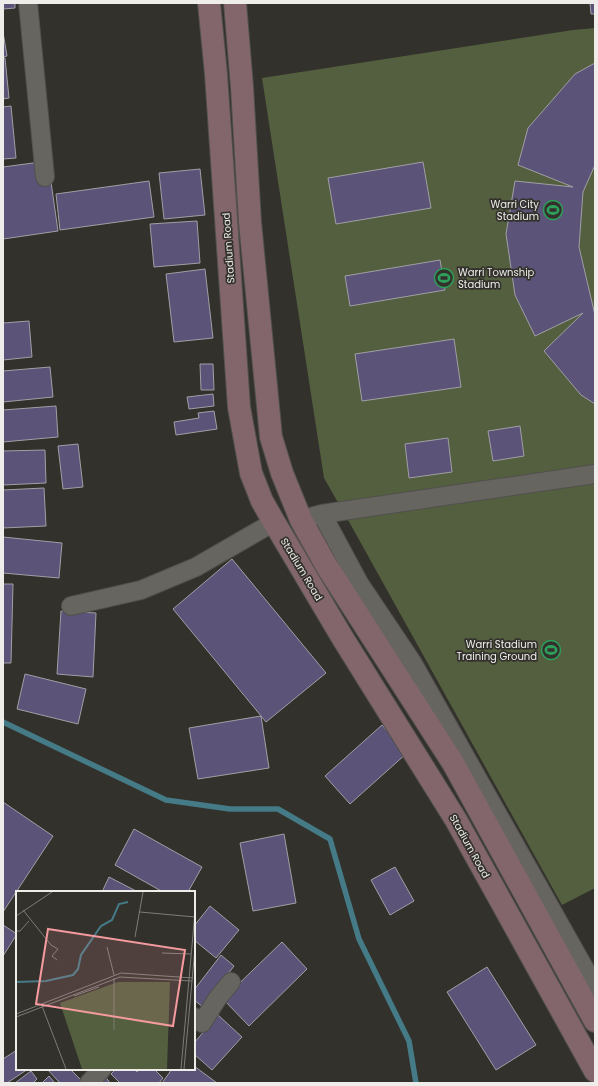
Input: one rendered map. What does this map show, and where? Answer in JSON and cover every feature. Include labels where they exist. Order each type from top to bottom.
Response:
[{"type":"main road","name":"Stadium Road","points":[[209,3],[216,74],[239,407],[251,473],[262,501],[274,522],[342,637],[456,820],[595,1071]]},
{"type":"main road","points":[[235,3],[242,87],[250,222],[271,437],[282,473],[301,520],[326,565],[452,763],[595,1022]]},
{"type":"street","points":[[28,3],[45,176]]},
{"type":"street","points":[[301,520],[322,514],[595,474]]},
{"type":"street","points":[[322,514],[359,583],[412,662],[595,987]]},
{"type":"street","points":[[70,606],[141,590],[196,567],[274,522]]},
{"type":"street","points":[[195,1018],[202,1023],[217,999],[231,982]]},
{"type":"street","points":[[89,1083],[101,1070]]},
{"type":"green space","name":"Warri Township Stadium","points":[[595,28],[595,888],[562,905],[324,478],[262,78],[573,30]]},
{"type":"building","points":[[3,3],[15,3],[15,8],[3,9]]},
{"type":"building","points":[[590,3],[595,3],[595,14],[591,14]]},
{"type":"building","points":[[3,32],[7,56],[3,57]]},
{"type":"building","points":[[3,58],[5,58],[9,98],[3,99]]},
{"type":"building","name":"Warri City Stadium","points":[[595,63],[595,165],[583,192],[579,247],[595,315],[595,404],[581,395],[544,351],[583,313],[535,336],[515,295],[506,234],[515,181],[573,187],[518,165],[528,128],[575,74]]},
{"type":"building","points":[[11,106],[16,158],[3,159],[3,107]]},
{"type":"building","points":[[48,161],[58,231],[3,239],[3,167]]},
{"type":"building","points":[[423,162],[431,208],[336,224],[328,178]]},
{"type":"building","points":[[200,169],[205,215],[164,219],[159,173]]},
{"type":"building","points":[[149,181],[154,217],[60,230],[56,194]]},
{"type":"building","points":[[197,221],[200,263],[154,267],[150,224]]},
{"type":"building","points":[[440,260],[445,290],[350,306],[345,276]]},
{"type":"building","points":[[205,269],[213,338],[174,342],[166,274]]},
{"type":"building","points":[[29,321],[32,357],[3,360],[3,323]]},
{"type":"building","points":[[454,339],[461,387],[362,401],[355,354]]},
{"type":"building","points":[[200,364],[213,364],[214,390],[201,390]]},
{"type":"building","points":[[50,367],[53,397],[3,402],[3,371]]},
{"type":"building","points":[[213,394],[214,406],[189,409],[187,397]]},
{"type":"building","points":[[56,406],[58,437],[3,442],[3,410]]},
{"type":"building","points":[[214,411],[217,429],[176,435],[174,422],[199,418],[198,413]]},
{"type":"building","points":[[520,426],[524,456],[493,461],[488,431]]},
{"type":"building","points":[[448,438],[452,472],[409,478],[405,444]]},
{"type":"building","points":[[78,444],[83,487],[63,489],[58,446]]},
{"type":"building","points":[[45,450],[46,483],[3,485],[3,451]]},
{"type":"building","points":[[44,488],[46,526],[3,528],[3,490]]},
{"type":"building","points":[[3,537],[62,543],[59,578],[3,573]]},
{"type":"building","points":[[232,559],[326,673],[266,722],[173,609]]},
{"type":"building","points":[[3,584],[13,584],[11,663],[3,663]]},
{"type":"building","points":[[61,611],[96,613],[93,677],[57,674]]},
{"type":"building","points":[[25,674],[86,689],[78,724],[17,709]]},
{"type":"building","points":[[261,716],[269,768],[198,779],[189,728]]},
{"type":"building","points":[[382,725],[407,753],[350,804],[325,776]]},
{"type":"building","points":[[3,802],[53,836],[3,912]]},
{"type":"building","points":[[134,829],[202,867],[189,891],[161,891],[115,865]]},
{"type":"building","points":[[284,834],[296,903],[253,911],[240,843]]},
{"type":"building","points":[[395,867],[414,901],[390,915],[371,880]]},
{"type":"building","points":[[109,877],[136,891],[102,891]]},
{"type":"building","points":[[210,906],[239,930],[216,958],[195,941],[195,925]]},
{"type":"building","points":[[3,925],[16,933],[16,936],[3,956]]},
{"type":"building","points":[[282,942],[307,969],[249,1026],[223,999]]},
{"type":"building","points":[[221,955],[234,966],[203,1007],[195,1001],[195,989]]},
{"type":"building","points":[[487,967],[536,1045],[496,1070],[447,992]]},
{"type":"building","points":[[218,1015],[242,1037],[212,1070],[195,1055],[195,1042]]},
{"type":"building","points":[[16,1051],[16,1070],[26,1070],[7,1083],[3,1083],[3,1059]]},
{"type":"building","points":[[195,1067],[217,1083],[162,1083],[171,1070],[195,1070]]},
{"type":"building","points":[[48,1070],[71,1070],[83,1082],[81,1083],[60,1083]]},
{"type":"building","points":[[115,1070],[135,1070],[137,1072],[138,1070],[155,1070],[163,1078],[159,1083],[120,1083],[111,1074]]},
{"type":"building","points":[[31,1071],[37,1079],[33,1083],[15,1083]]},
{"type":"building","points":[[49,1076],[55,1083],[42,1083]]},
{"type":"building","points":[[105,1076],[110,1083],[97,1083]]},
{"type":"waterway","points":[[3,722],[166,800],[230,809],[278,809],[330,839],[359,939],[409,1041],[416,1083]]},
{"type":"place","name":"Warri City Stadium","points":[[553,210]]},
{"type":"place","name":"Warri Township Stadium","points":[[444,278]]},
{"type":"place","name":"Warri Stadium Training Ground","points":[[551,650]]}]
